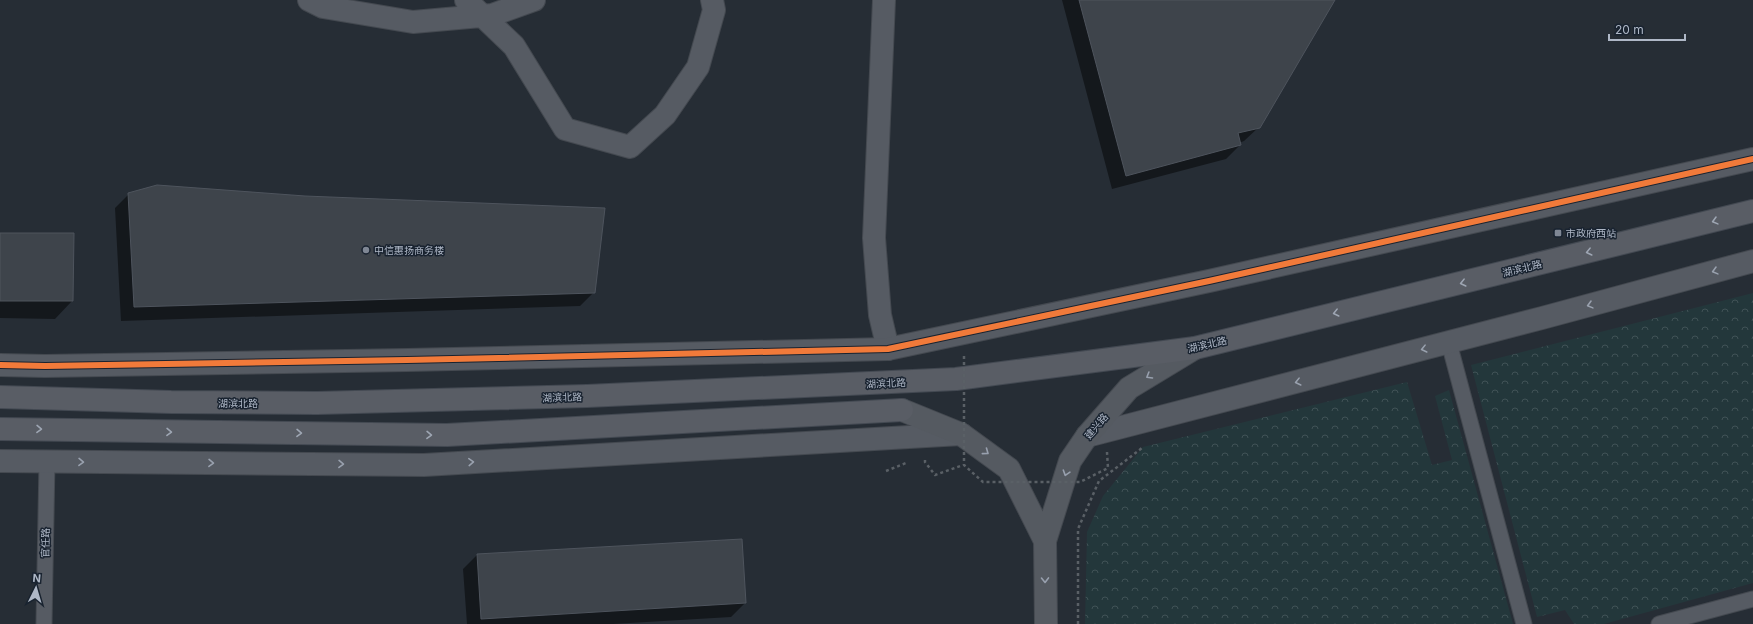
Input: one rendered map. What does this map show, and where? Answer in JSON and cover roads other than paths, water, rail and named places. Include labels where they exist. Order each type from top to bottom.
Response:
[{"type":"main road","name":"湖滨北路","points":[[0,397],[171,402],[316,403],[595,396],[956,380],[1195,348],[1753,211]]},
{"type":"main road","name":"建兴路","points":[[1046,624],[1045,540],[1070,461],[1087,436],[1128,388],[1195,348]]},
{"type":"main road","name":"建兴路","points":[[0,429],[447,435],[902,410],[961,434],[1009,468],[1045,540]]},
{"type":"street","points":[[309,0],[323,6],[413,22],[492,15],[534,0]]},
{"type":"street","points":[[466,0],[514,46],[565,129],[630,147],[665,115],[698,67],[714,10],[712,0]]},
{"type":"street","points":[[884,0],[874,238],[880,315],[888,349]]},
{"type":"street","points":[[0,365],[45,366],[407,360],[888,349],[1209,281],[1753,159]]},
{"type":"street","points":[[1087,436],[1449,343],[1753,261]]},
{"type":"street","points":[[0,461],[424,465],[961,434]]},
{"type":"lane","points":[[1449,343],[1524,624]]},
{"type":"lane","name":"官任路","points":[[44,624],[47,461]]},
{"type":"lane","points":[[1659,624],[1753,599]]},
{"type":"place","name":"市政府西站","points":[[1558,233]]},
{"type":"place","name":"中信惠扬商务楼","points":[[366,250]]}]
